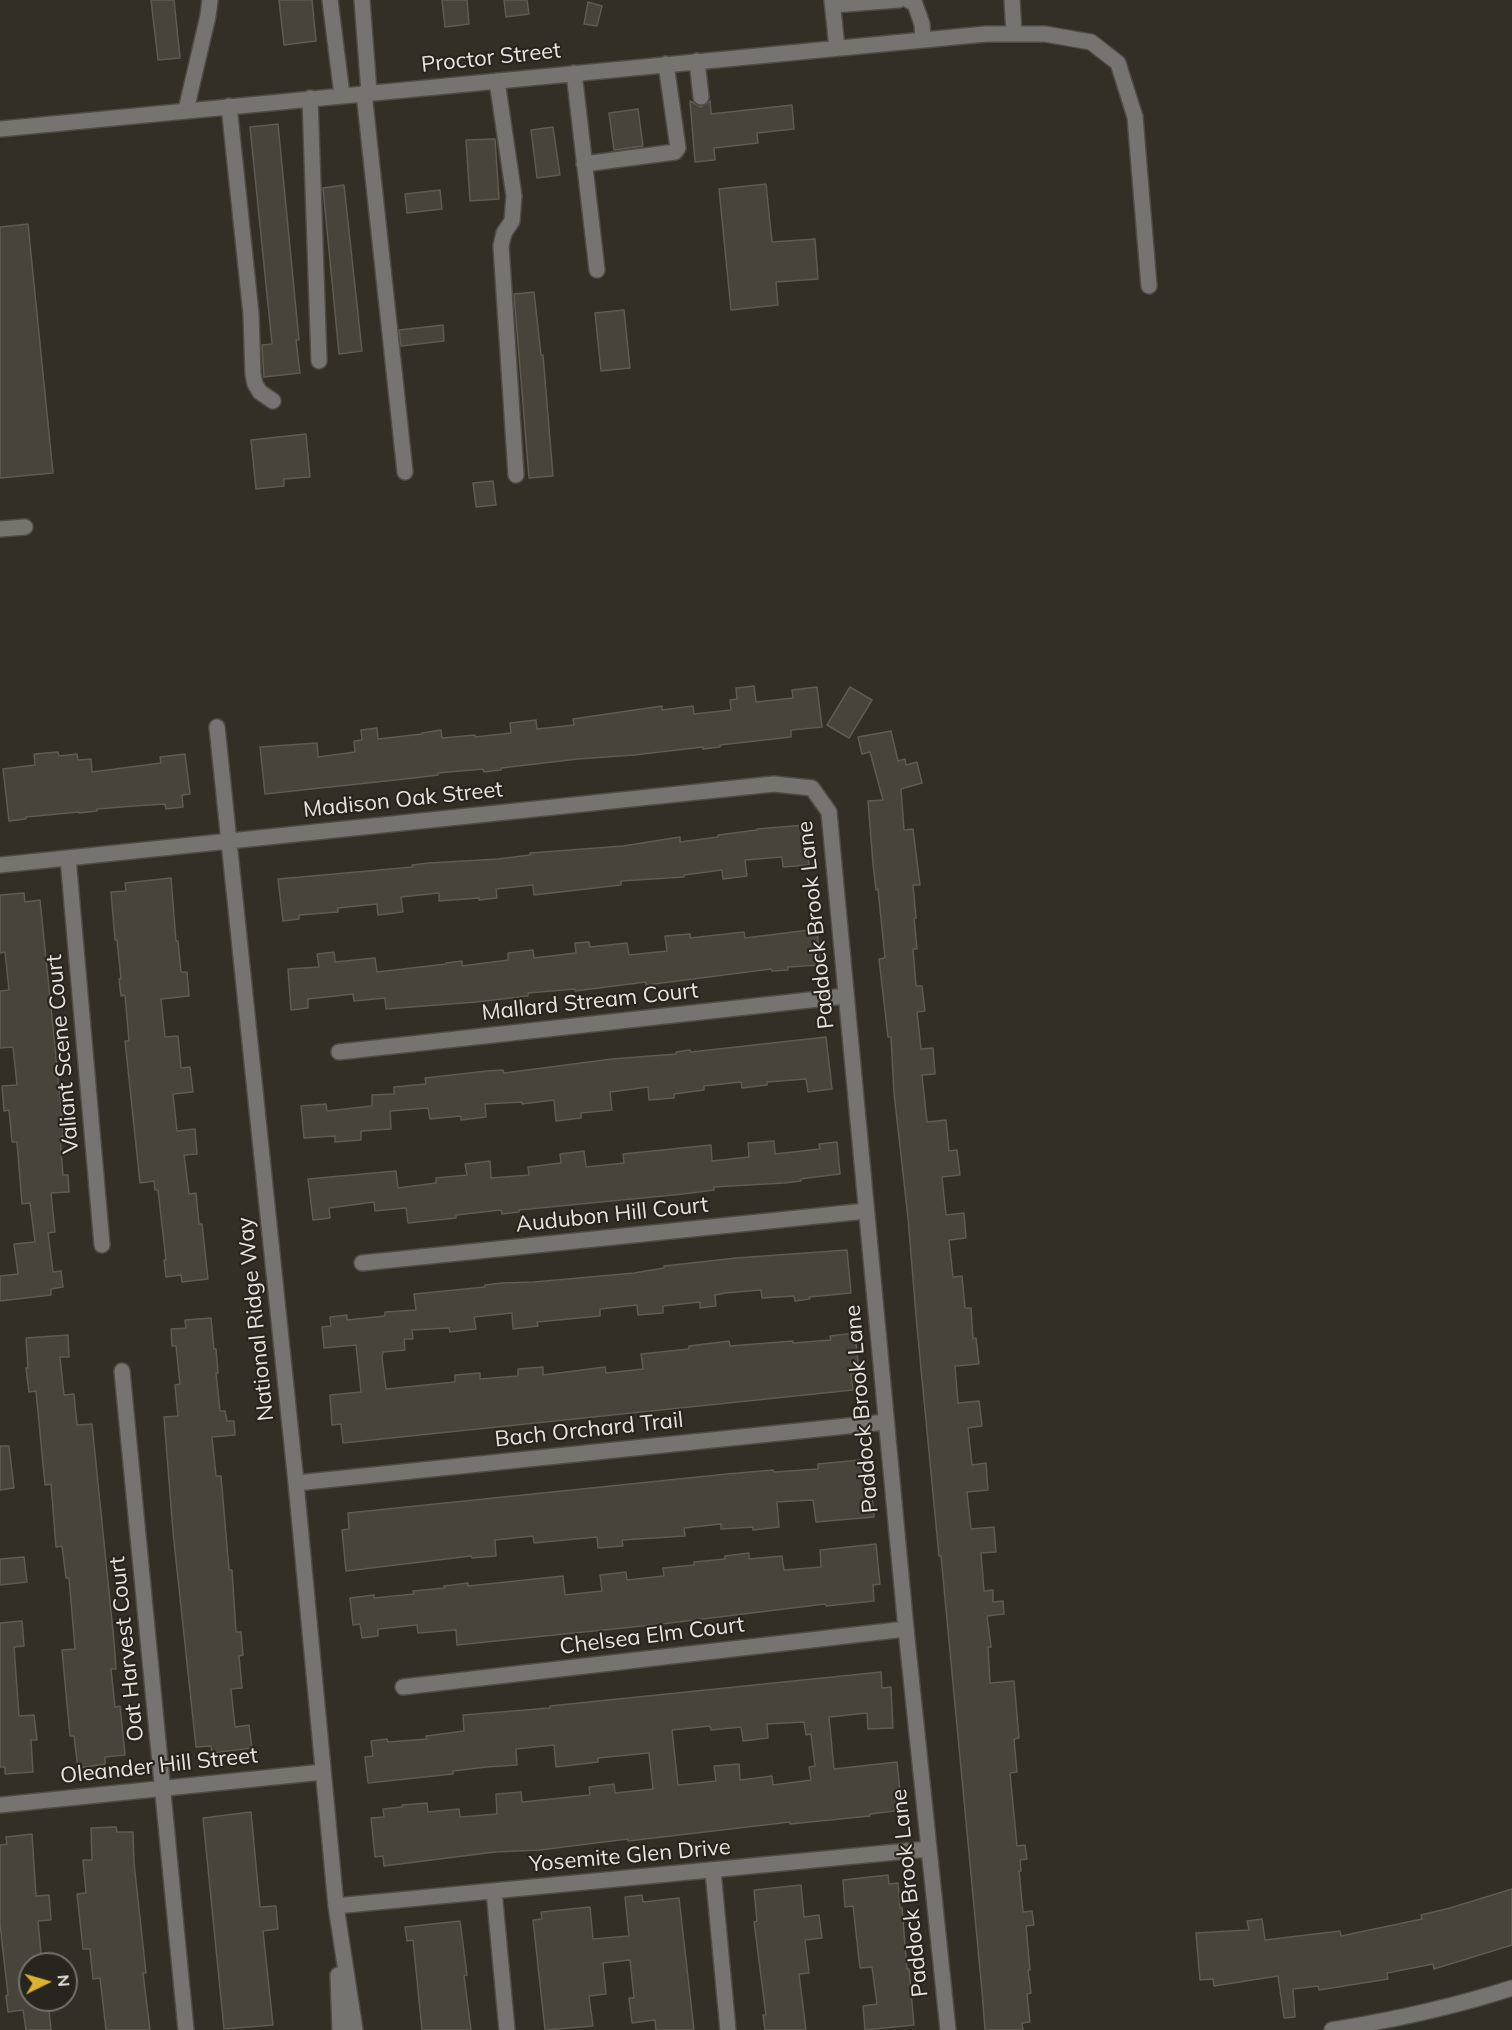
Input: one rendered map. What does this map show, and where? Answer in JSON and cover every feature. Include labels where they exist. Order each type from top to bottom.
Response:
[{"type":"street","points":[[186,110],[210,0]]},
{"type":"street","points":[[330,0],[342,95]]},
{"type":"street","points":[[362,0],[367,93],[405,472]]},
{"type":"street","points":[[837,48],[833,3],[898,0]]},
{"type":"street","points":[[1012,0],[1014,34]]},
{"type":"street","points":[[913,1],[922,24],[923,40]]},
{"type":"street","name":"Proctor Street","points":[[0,129],[986,34],[1045,34],[1091,42],[1118,63],[1135,117],[1149,286]]},
{"type":"street","points":[[697,61],[701,97]]},
{"type":"street","points":[[584,164],[675,152],[678,148],[666,64]]},
{"type":"street","points":[[574,73],[597,270]]},
{"type":"street","points":[[497,81],[514,196],[512,221],[504,233],[501,246],[516,475]]},
{"type":"street","points":[[310,98],[319,361]]},
{"type":"street","points":[[229,106],[251,314],[253,374],[260,392],[273,400]]},
{"type":"street","points":[[0,529],[24,527]]},
{"type":"street","name":"National Ridge Way","points":[[217,727],[296,1482],[336,1906],[355,2030]]},
{"type":"street","name":"Madison Oak Street","points":[[0,865],[774,784],[812,788]]},
{"type":"street","name":"Paddock Brook Lane","points":[[812,788],[829,812],[906,1629],[948,2030]]},
{"type":"street","name":"Valiant Scene Court","points":[[68,858],[102,1245]]},
{"type":"street","name":"Mallard Stream Court","points":[[339,1052],[846,996]]},
{"type":"street","name":"Audubon Hill Court","points":[[362,1263],[866,1211]]},
{"type":"street","name":"Oat Harvest Court","points":[[122,1371],[186,2030]]},
{"type":"street","name":"Bach Orchard Trail","points":[[296,1482],[886,1422]]},
{"type":"street","name":"Chelsea Elm Court","points":[[403,1687],[906,1629]]},
{"type":"street","name":"Oleander Hill Street","points":[[0,1805],[323,1772]]},
{"type":"street","name":"Yosemite Glen Drive","points":[[336,1906],[928,1849]]},
{"type":"street","points":[[713,1871],[728,2030]]},
{"type":"street","points":[[494,1891],[507,2030]]},
{"type":"street","name":"National Ridge Way","points":[[336,1906],[340,2030]]},
{"type":"street","points":[[1332,2030],[1376,2023],[1464,2003],[1512,1988]]},
{"type":"building","points":[[151,0],[174,0],[180,58],[158,60]]},
{"type":"building","points":[[279,0],[312,0],[316,41],[284,45]]},
{"type":"building","points":[[442,0],[467,0],[469,24],[445,27]]},
{"type":"building","points":[[504,0],[527,0],[529,14],[506,17]]},
{"type":"building","points":[[588,2],[602,6],[597,26],[584,24]]},
{"type":"building","points":[[690,101],[701,107],[710,101],[711,114],[792,105],[794,129],[757,133],[758,143],[714,148],[715,160],[695,162]]},
{"type":"building","points":[[638,109],[643,146],[614,150],[609,113]]},
{"type":"building","points":[[278,124],[299,340],[296,340],[300,373],[264,377],[262,345],[272,344],[250,127]]},
{"type":"building","points":[[553,127],[560,175],[537,178],[531,130]]},
{"type":"building","points":[[495,139],[499,199],[470,201],[466,140]]},
{"type":"building","points":[[766,184],[772,242],[815,239],[818,279],[776,282],[778,305],[731,310],[719,189]]},
{"type":"building","points":[[344,185],[362,351],[339,354],[323,188]]},
{"type":"building","points":[[440,190],[442,209],[407,213],[405,194]]},
{"type":"building","points":[[28,224],[53,473],[0,478],[0,227]]},
{"type":"building","points":[[534,292],[541,355],[543,355],[553,476],[529,478],[514,294]]},
{"type":"building","points":[[624,310],[630,368],[601,371],[595,313]]},
{"type":"building","points":[[443,325],[444,341],[401,346],[399,330]]},
{"type":"building","points":[[306,434],[310,477],[284,479],[284,486],[256,489],[251,440]]},
{"type":"building","points":[[493,481],[496,505],[476,507],[473,483]]},
{"type":"building","points":[[754,686],[756,702],[793,698],[792,690],[817,687],[822,727],[791,730],[791,737],[720,745],[720,747],[578,759],[484,772],[483,769],[438,773],[438,775],[414,778],[265,794],[260,747],[317,743],[318,757],[355,752],[354,741],[362,740],[361,730],[377,728],[378,739],[441,730],[442,738],[475,735],[475,737],[511,733],[510,723],[536,720],[537,729],[574,725],[573,719],[662,706],[662,710],[693,706],[694,714],[731,710],[730,700],[737,699],[736,688]]},
{"type":"building","points":[[850,687],[872,700],[849,738],[827,725]]},
{"type":"building","points":[[891,731],[898,761],[905,759],[906,765],[917,762],[922,783],[901,789],[904,830],[913,829],[920,885],[913,885],[917,949],[913,949],[916,986],[922,986],[925,1011],[917,1012],[921,1049],[933,1048],[935,1074],[922,1075],[927,1122],[946,1120],[949,1151],[957,1150],[960,1175],[942,1177],[946,1215],[964,1213],[966,1238],[949,1240],[953,1277],[962,1276],[965,1308],[971,1308],[973,1339],[976,1338],[979,1364],[955,1366],[958,1403],[979,1401],[982,1426],[968,1428],[972,1465],[986,1463],[988,1490],[967,1492],[971,1529],[994,1527],[996,1552],[981,1553],[984,1591],[993,1590],[993,1602],[1003,1601],[1004,1614],[987,1616],[991,1647],[988,1647],[990,1683],[1014,1681],[1019,1738],[1014,1739],[1017,1772],[1010,1773],[1017,1846],[1025,1845],[1027,1859],[1020,1860],[1021,1871],[1019,1871],[1023,1912],[1032,1911],[1034,1925],[1026,1926],[1031,1993],[1027,1994],[1030,2022],[1022,2023],[1023,2030],[985,2030],[941,1556],[939,1556],[908,1218],[894,1093],[891,1037],[888,1037],[879,959],[885,958],[873,864],[868,801],[883,800],[870,752],[862,754],[858,737]]},
{"type":"building","points":[[58,752],[59,756],[77,754],[78,760],[91,759],[92,772],[161,763],[160,757],[185,754],[190,794],[182,795],[183,807],[166,809],[165,804],[134,806],[26,817],[26,819],[9,821],[3,769],[35,765],[34,754]]},
{"type":"building","points":[[805,825],[809,865],[783,867],[782,857],[745,860],[747,876],[723,879],[722,870],[684,875],[684,877],[621,881],[621,885],[534,895],[533,885],[496,889],[497,898],[479,900],[479,898],[439,901],[439,893],[401,897],[403,912],[378,915],[377,904],[338,908],[338,912],[299,915],[299,919],[283,921],[278,879],[413,867],[412,865],[429,863],[498,859],[530,855],[530,853],[623,846],[680,837],[680,842],[757,829]]},
{"type":"building","points":[[171,878],[176,941],[178,941],[181,972],[187,972],[189,996],[161,999],[165,1037],[178,1036],[181,1068],[190,1067],[193,1092],[173,1094],[177,1131],[195,1129],[197,1154],[184,1155],[189,1194],[196,1193],[199,1224],[202,1224],[208,1279],[182,1282],[181,1275],[166,1277],[158,1190],[155,1190],[154,1181],[140,1183],[125,1041],[129,1041],[125,995],[121,996],[111,892],[126,891],[125,883]]},
{"type":"building","points":[[24,893],[25,902],[40,900],[64,1136],[60,1137],[63,1175],[68,1175],[69,1192],[51,1193],[55,1232],[48,1233],[53,1272],[61,1271],[63,1287],[51,1289],[51,1295],[0,1301],[0,1276],[18,1274],[14,1244],[35,1242],[30,1203],[22,1204],[17,1142],[12,1142],[9,1110],[4,1111],[2,1086],[17,1085],[13,1047],[0,1048],[0,991],[9,990],[5,952],[0,953],[0,895]]},
{"type":"building","points":[[817,929],[820,965],[788,967],[788,970],[772,971],[771,969],[646,985],[646,982],[575,991],[575,989],[528,993],[528,996],[476,1002],[386,1009],[385,998],[354,1001],[353,994],[308,999],[308,1008],[291,1010],[288,969],[319,967],[317,954],[334,952],[335,962],[375,958],[377,972],[462,961],[462,966],[508,960],[508,953],[533,950],[534,958],[576,953],[575,943],[589,942],[590,947],[627,943],[629,955],[667,951],[665,936],[690,934],[690,938],[744,932],[745,938]]},
{"type":"building","points":[[826,1037],[832,1089],[808,1092],[806,1079],[767,1082],[767,1085],[742,1088],[741,1082],[704,1086],[704,1090],[674,1094],[674,1098],[649,1100],[648,1087],[610,1092],[612,1110],[581,1113],[581,1118],[556,1121],[554,1100],[522,1104],[522,1102],[485,1104],[486,1117],[461,1120],[461,1116],[430,1119],[428,1108],[390,1111],[391,1129],[361,1131],[361,1140],[335,1142],[335,1136],[304,1138],[301,1106],[326,1104],[327,1111],[372,1106],[372,1095],[394,1094],[394,1087],[426,1084],[425,1078],[487,1071],[503,1070],[504,1073],[612,1059],[676,1054],[676,1052],[690,1050],[691,1052]]},
{"type":"building","points":[[774,1141],[775,1154],[820,1149],[819,1144],[837,1142],[840,1174],[784,1183],[714,1187],[714,1190],[683,1194],[519,1210],[519,1212],[502,1214],[501,1210],[408,1223],[406,1208],[375,1211],[374,1202],[329,1208],[330,1218],[313,1220],[308,1179],[396,1171],[398,1188],[436,1183],[436,1178],[467,1175],[465,1164],[490,1161],[491,1178],[529,1175],[528,1167],[561,1163],[560,1154],[584,1151],[586,1167],[624,1163],[623,1154],[711,1145],[712,1161],[749,1157],[748,1143]]},
{"type":"building","points":[[847,1250],[851,1293],[809,1297],[810,1299],[795,1301],[794,1296],[762,1298],[761,1290],[725,1293],[715,1295],[716,1306],[700,1308],[700,1302],[663,1306],[663,1313],[638,1315],[637,1305],[600,1309],[600,1316],[537,1322],[538,1326],[513,1329],[512,1313],[474,1317],[476,1329],[450,1332],[449,1328],[412,1330],[413,1339],[404,1339],[405,1350],[383,1352],[382,1358],[386,1389],[455,1382],[455,1375],[480,1373],[480,1379],[518,1376],[518,1369],[543,1367],[543,1375],[605,1367],[606,1373],[643,1369],[641,1354],[689,1349],[689,1346],[729,1341],[730,1346],[831,1340],[830,1336],[855,1333],[859,1373],[851,1374],[853,1390],[343,1443],[341,1424],[332,1425],[330,1395],[361,1392],[356,1345],[324,1348],[322,1327],[331,1326],[330,1317],[347,1315],[347,1320],[385,1316],[385,1312],[416,1310],[414,1294],[485,1287],[485,1285],[502,1283],[634,1273],[664,1268],[664,1266],[736,1258]]},
{"type":"building","points":[[211,1318],[214,1349],[216,1349],[220,1411],[225,1411],[227,1421],[234,1421],[235,1435],[212,1437],[216,1476],[221,1476],[229,1570],[232,1570],[236,1632],[241,1632],[243,1655],[239,1656],[242,1688],[231,1689],[235,1727],[249,1725],[252,1748],[212,1753],[211,1746],[196,1747],[173,1532],[164,1417],[178,1416],[175,1385],[180,1384],[176,1346],[172,1346],[171,1329],[186,1328],[185,1320]]},
{"type":"building","points":[[68,1335],[69,1357],[60,1357],[64,1395],[74,1394],[77,1425],[92,1424],[114,1641],[116,1669],[111,1669],[115,1707],[120,1706],[125,1755],[105,1757],[105,1764],[78,1768],[74,1736],[70,1736],[62,1650],[75,1649],[69,1578],[66,1578],[62,1546],[56,1547],[51,1484],[45,1485],[36,1391],[29,1392],[26,1368],[28,1368],[26,1338]]},
{"type":"building","points":[[0,1446],[9,1446],[14,1488],[0,1490]]},
{"type":"building","points":[[860,1460],[862,1476],[870,1475],[874,1517],[816,1522],[813,1500],[777,1502],[779,1527],[753,1530],[753,1527],[721,1529],[721,1524],[684,1528],[685,1536],[622,1540],[623,1546],[598,1548],[597,1537],[534,1543],[533,1536],[495,1540],[496,1556],[472,1558],[471,1556],[346,1571],[342,1530],[349,1529],[348,1513],[727,1474],[818,1469],[818,1464]]},
{"type":"building","points":[[876,1544],[880,1584],[873,1585],[874,1601],[826,1606],[825,1604],[662,1624],[457,1645],[456,1630],[418,1633],[417,1625],[378,1629],[378,1636],[362,1638],[360,1624],[353,1625],[350,1598],[414,1594],[413,1591],[468,1583],[468,1586],[563,1576],[565,1595],[602,1591],[600,1575],[626,1572],[627,1580],[664,1576],[663,1568],[694,1565],[694,1562],[725,1559],[725,1556],[749,1553],[749,1559],[782,1556],[784,1570],[821,1567],[820,1550]]},
{"type":"building","points":[[24,1557],[27,1582],[0,1585],[0,1559]]},
{"type":"building","points":[[22,1621],[24,1646],[14,1647],[19,1716],[34,1715],[37,1740],[31,1740],[33,1772],[5,1774],[5,1767],[0,1767],[0,1623]]},
{"type":"building","points":[[881,1672],[882,1688],[891,1687],[893,1728],[868,1729],[867,1713],[829,1717],[834,1769],[897,1762],[902,1810],[870,1814],[870,1816],[790,1824],[790,1822],[540,1850],[495,1852],[384,1866],[383,1856],[375,1857],[371,1818],[384,1817],[383,1809],[427,1803],[428,1812],[459,1809],[460,1817],[497,1814],[496,1794],[521,1792],[522,1802],[590,1795],[589,1787],[614,1784],[615,1793],[653,1789],[649,1753],[598,1758],[598,1762],[556,1767],[554,1745],[516,1749],[517,1765],[368,1783],[365,1757],[373,1756],[371,1741],[427,1739],[426,1736],[464,1731],[463,1715],[550,1708],[550,1706]],"holes":[[[804,1722],[806,1735],[811,1734],[815,1766],[809,1767],[811,1780],[773,1785],[772,1776],[740,1780],[739,1764],[714,1766],[716,1781],[678,1785],[672,1730],[710,1726],[711,1730],[741,1727],[743,1741],[768,1738],[767,1724]]]},
{"type":"building","points":[[251,1812],[260,1907],[276,1906],[278,1929],[263,1931],[273,2025],[224,2029],[203,1818]]},
{"type":"building","points":[[116,1827],[117,1832],[133,1832],[134,1863],[146,1973],[143,1973],[150,2030],[106,2030],[100,1978],[93,1979],[90,1949],[83,1949],[77,1894],[86,1893],[83,1860],[92,1860],[91,1828]]},
{"type":"building","points":[[32,1834],[36,1896],[49,1895],[51,1920],[38,1921],[41,1952],[18,1952],[18,2011],[8,2012],[0,1924],[0,1845],[7,1844],[6,1837]]},
{"type":"building","points":[[888,1875],[889,1884],[898,1883],[914,2025],[865,2030],[863,2006],[877,2004],[872,1967],[860,1968],[853,1906],[845,1907],[843,1880]]},
{"type":"building","points":[[801,1885],[804,1917],[819,1915],[822,1938],[805,1940],[809,1973],[799,1974],[806,2030],[765,2030],[763,2015],[766,2015],[754,1922],[757,1921],[754,1890]]},
{"type":"building","points":[[1512,1889],[1512,1945],[1434,1969],[1433,1964],[1387,1973],[1388,1979],[1319,1990],[1318,1986],[1293,1989],[1295,2017],[1284,2018],[1278,1976],[1214,1986],[1213,1979],[1200,1980],[1196,1933],[1249,1930],[1247,1921],[1262,1919],[1265,1940],[1340,1931],[1341,1936],[1422,1919],[1421,1915]]},
{"type":"building","points":[[642,1895],[643,1902],[679,1898],[694,2030],[656,2030],[655,2020],[632,2023],[629,1998],[634,1998],[630,1960],[603,1963],[606,1994],[589,1996],[593,2026],[545,2030],[533,1920],[542,1919],[541,1912],[590,1907],[593,1939],[629,1936],[625,1897]]},
{"type":"building","points":[[460,1921],[471,2030],[422,2030],[413,1940],[407,1941],[405,1927]]},
{"type":"building","points":[[23,2012],[49,2012],[51,2030],[26,2030]]}]
